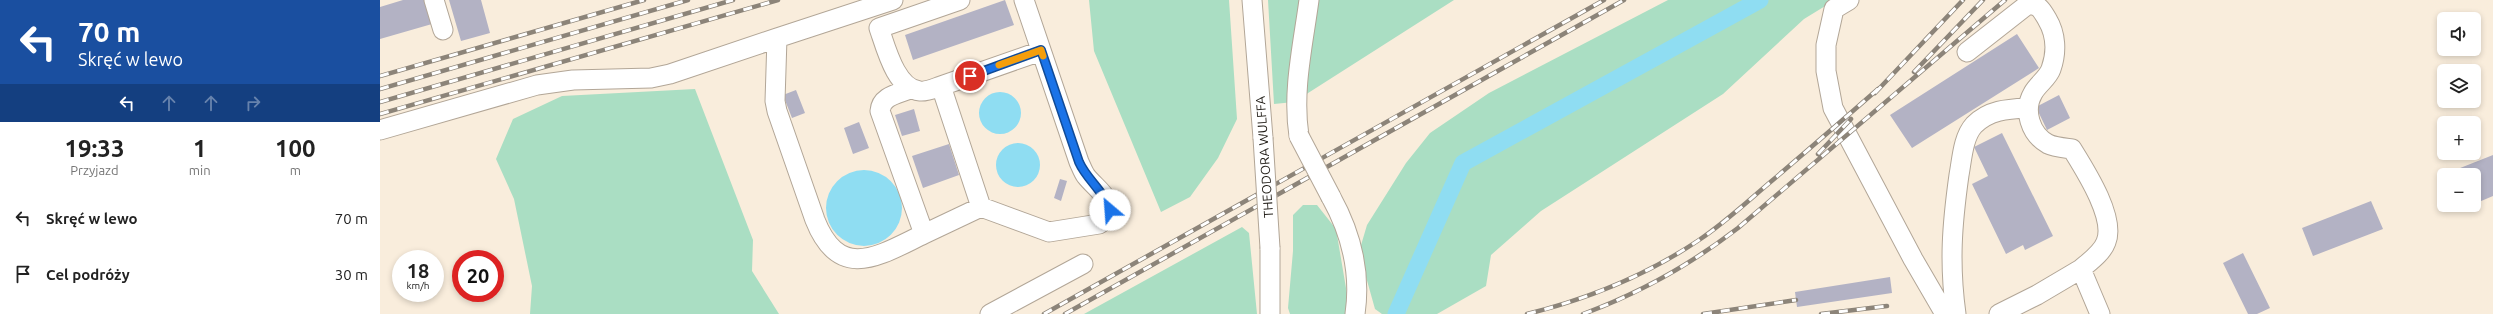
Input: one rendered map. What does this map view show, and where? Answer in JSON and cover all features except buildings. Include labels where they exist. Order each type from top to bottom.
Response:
[{"type":"street","points":[[434,0],[443,30]]},
{"type":"street","points":[[380,130],[537,85],[573,80],[651,78],[670,74],[893,0]]},
{"type":"street","points":[[912,0],[928,11]]},
{"type":"street","points":[[910,89],[892,67],[879,28],[960,0]]},
{"type":"street","points":[[777,38],[775,101],[777,111],[822,238],[833,249],[848,257],[861,260],[871,259],[981,206],[1049,232],[1099,224],[1108,218],[1110,210],[1106,196],[1085,175],[1079,162],[1024,0]]},
{"type":"street","name":"THEODORA WULFFA","points":[[1252,0],[1270,248],[1270,314]]},
{"type":"street","points":[[1309,0],[1298,77],[1295,115],[1299,136],[1331,197],[1350,240],[1355,263],[1358,294],[1355,314]]},
{"type":"street","points":[[1849,0],[1834,8],[1826,44],[1826,71],[1833,108],[1913,259],[1945,314]]},
{"type":"street","points":[[1967,52],[2027,5],[2036,4],[2040,8],[2053,30],[2055,52],[2051,71],[2032,93],[2027,108],[2030,120],[2036,132],[2048,144],[2072,150],[2103,208],[2108,231],[2106,243],[2081,269],[2037,296],[1999,314]]},
{"type":"street","points":[[924,234],[880,111],[882,102],[910,89],[922,92],[1041,50]]},
{"type":"street","points":[[941,86],[981,206]]},
{"type":"street","points":[[1956,314],[1951,244],[1954,203],[1966,139],[1973,126],[1991,113],[2002,109],[2027,108]]},
{"type":"street","points":[[990,314],[1084,264]]},
{"type":"street","points":[[2081,269],[2100,314]]},
{"type":"green space","points":[[1089,0],[1229,0],[1237,119],[1218,158],[1190,197],[1161,212],[1094,51]]},
{"type":"green space","points":[[1268,0],[1454,0],[1294,102],[1274,104]]},
{"type":"green space","points":[[1668,0],[1835,0],[1804,19],[1723,94],[1541,211],[1491,255],[1486,286],[1437,314],[1382,314],[1375,309],[1359,252],[1367,225],[1406,163],[1430,133],[1489,93]]},
{"type":"green space","points":[[695,89],[753,240],[752,271],[779,314],[530,314],[532,286],[514,199],[496,159],[513,119],[562,96]]},
{"type":"green space","points":[[1303,205],[1317,205],[1336,229],[1347,294],[1346,314],[1290,314],[1288,308],[1293,251],[1293,215]]},
{"type":"green space","points":[[1242,227],[1249,233],[1257,314],[1084,314]]},
{"type":"water","points":[[996,92],[1004,92],[1012,95],[1018,101],[1021,113],[1018,125],[1012,131],[1004,134],[996,134],[988,131],[982,125],[979,117],[979,109],[982,101],[988,95]]},
{"type":"water","points":[[1014,143],[1022,143],[1027,144],[1034,149],[1039,156],[1039,174],[1034,181],[1027,186],[1014,187],[1006,184],[999,177],[996,169],[996,161],[999,153],[1006,146]]},
{"type":"water","points":[[864,170],[878,173],[891,181],[899,194],[902,208],[899,222],[891,235],[878,243],[864,246],[850,243],[837,235],[829,222],[826,208],[829,194],[837,181],[850,173]]},
{"type":"waterway","points":[[1396,314],[1463,163],[1760,0]]},
{"type":"railway","points":[[380,76],[644,0]]},
{"type":"railway","points":[[380,89],[688,0]]},
{"type":"railway","points":[[380,102],[733,0]]},
{"type":"railway","points":[[380,114],[778,0]]},
{"type":"railway","points":[[1044,314],[1604,0]]},
{"type":"railway","points":[[1065,314],[1624,0]]},
{"type":"railway","points":[[1875,93],[1963,0]]},
{"type":"railway","points":[[1914,72],[1983,0]]},
{"type":"railway","points":[[1583,314],[1625,297],[1664,277],[1702,254],[1738,228],[2005,0]]},
{"type":"railway","points":[[1527,314],[1595,293],[1638,275],[1679,253],[1719,226],[1878,89]]},
{"type":"railway","points":[[1818,154],[1851,119]]},
{"type":"railway","points":[[1703,314],[1796,300]]},
{"type":"railway","points":[[1821,314],[1887,306]]},
{"type":"slow traffic","points":[[999,65],[1041,50],[1043,56]]},
{"type":"route","points":[[970,76],[1041,50],[1079,162],[1085,175],[1106,196],[1110,210]]}]
